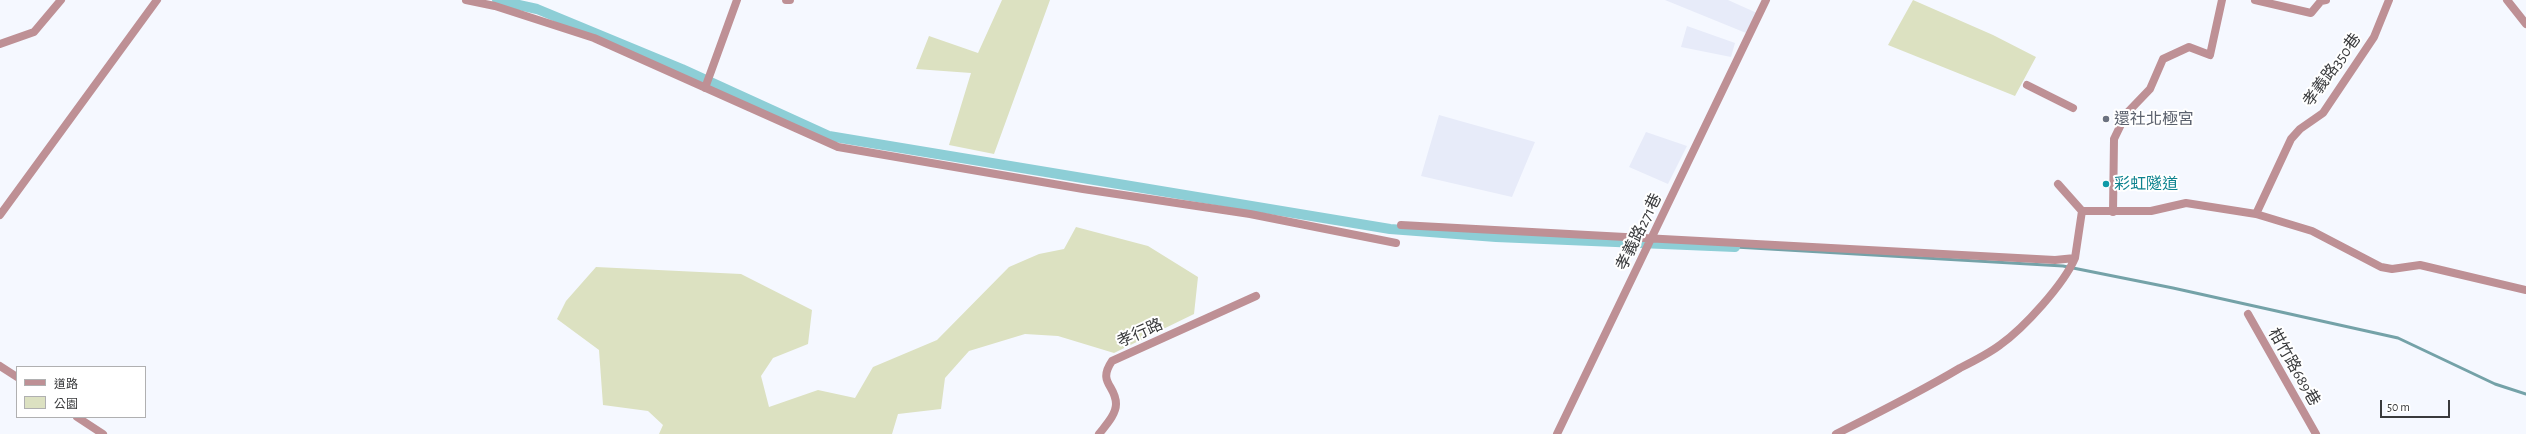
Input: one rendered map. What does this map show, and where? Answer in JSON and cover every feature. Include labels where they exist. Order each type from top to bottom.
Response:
[{"type":"street","points":[[0,44],[34,32],[61,0]]},
{"type":"street","points":[[0,215],[157,0]]},
{"type":"street","points":[[466,0],[495,6],[594,38],[838,147],[1083,190],[1250,214],[1396,243]]},
{"type":"street","points":[[705,88],[737,0]]},
{"type":"street","name":"孝義路271巷","points":[[1557,434],[1766,0]]},
{"type":"street","points":[[2114,212],[2114,139],[2126,114],[2150,89],[2163,58],[2189,47],[2210,55],[2222,0]]},
{"type":"street","points":[[2254,0],[2311,13],[2321,1],[2326,0]]},
{"type":"street","name":"孝義路350巷","points":[[2256,214],[2291,139],[2300,129],[2322,113],[2331,102],[2374,37],[2389,0]]},
{"type":"street","points":[[2507,0],[2526,24]]},
{"type":"street","points":[[2027,85],[2073,108]]},
{"type":"street","points":[[2058,184],[2082,211],[2151,211],[2186,203],[2256,214],[2312,231],[2381,267],[2392,269],[2420,265],[2526,290]]},
{"type":"street","points":[[1836,434],[1940,380],[2000,345],[2015,332],[2068,274],[2075,258],[2082,211]]},
{"type":"street","points":[[1401,225],[1653,237],[2055,260],[2075,258]]},
{"type":"street","name":"孝行路","points":[[1099,434],[1112,417],[1117,406],[1115,397],[1106,377],[1107,369],[1112,361],[1256,296]]},
{"type":"street","name":"柑竹路689巷","points":[[2248,314],[2316,434]]},
{"type":"street","points":[[0,366],[16,376]]},
{"type":"street","points":[[79,418],[103,434]]},
{"type":"shaded area","points":[[1665,0],[1728,0],[1757,13],[1746,33]]},
{"type":"shaded area","points":[[1687,26],[1735,43],[1731,57],[1681,47]]},
{"type":"shaded area","points":[[1439,115],[1535,142],[1512,197],[1421,176]]},
{"type":"shaded area","points":[[1646,132],[1687,146],[1668,184],[1629,167]]},
{"type":"green space","points":[[1002,0],[1050,0],[994,154],[949,145],[971,73],[916,69],[929,36],[978,53]]},
{"type":"green space","points":[[1913,0],[1993,35],[2036,57],[2015,96],[1888,45]]},
{"type":"green space","points":[[1076,227],[1148,246],[1198,277],[1194,314],[1114,353],[1058,336],[1025,334],[969,351],[945,378],[941,409],[898,414],[892,434],[659,434],[663,425],[648,411],[603,405],[599,350],[557,319],[566,301],[596,267],[741,274],[812,310],[808,344],[773,358],[761,376],[769,407],[818,390],[855,398],[873,367],[937,340],[1009,267],[1039,254],[1064,249]]},
{"type":"waterway","points":[[497,0],[537,9],[682,69],[829,136],[1390,229],[1496,237],[1735,247]]},
{"type":"waterway","points":[[1735,247],[2063,266],[2173,288],[2398,338],[2495,384],[2526,394]]},
{"type":"place","name":"還社北極宮","points":[[2106,119]]},
{"type":"place","name":"彩虹隧道","points":[[2106,184]]}]
